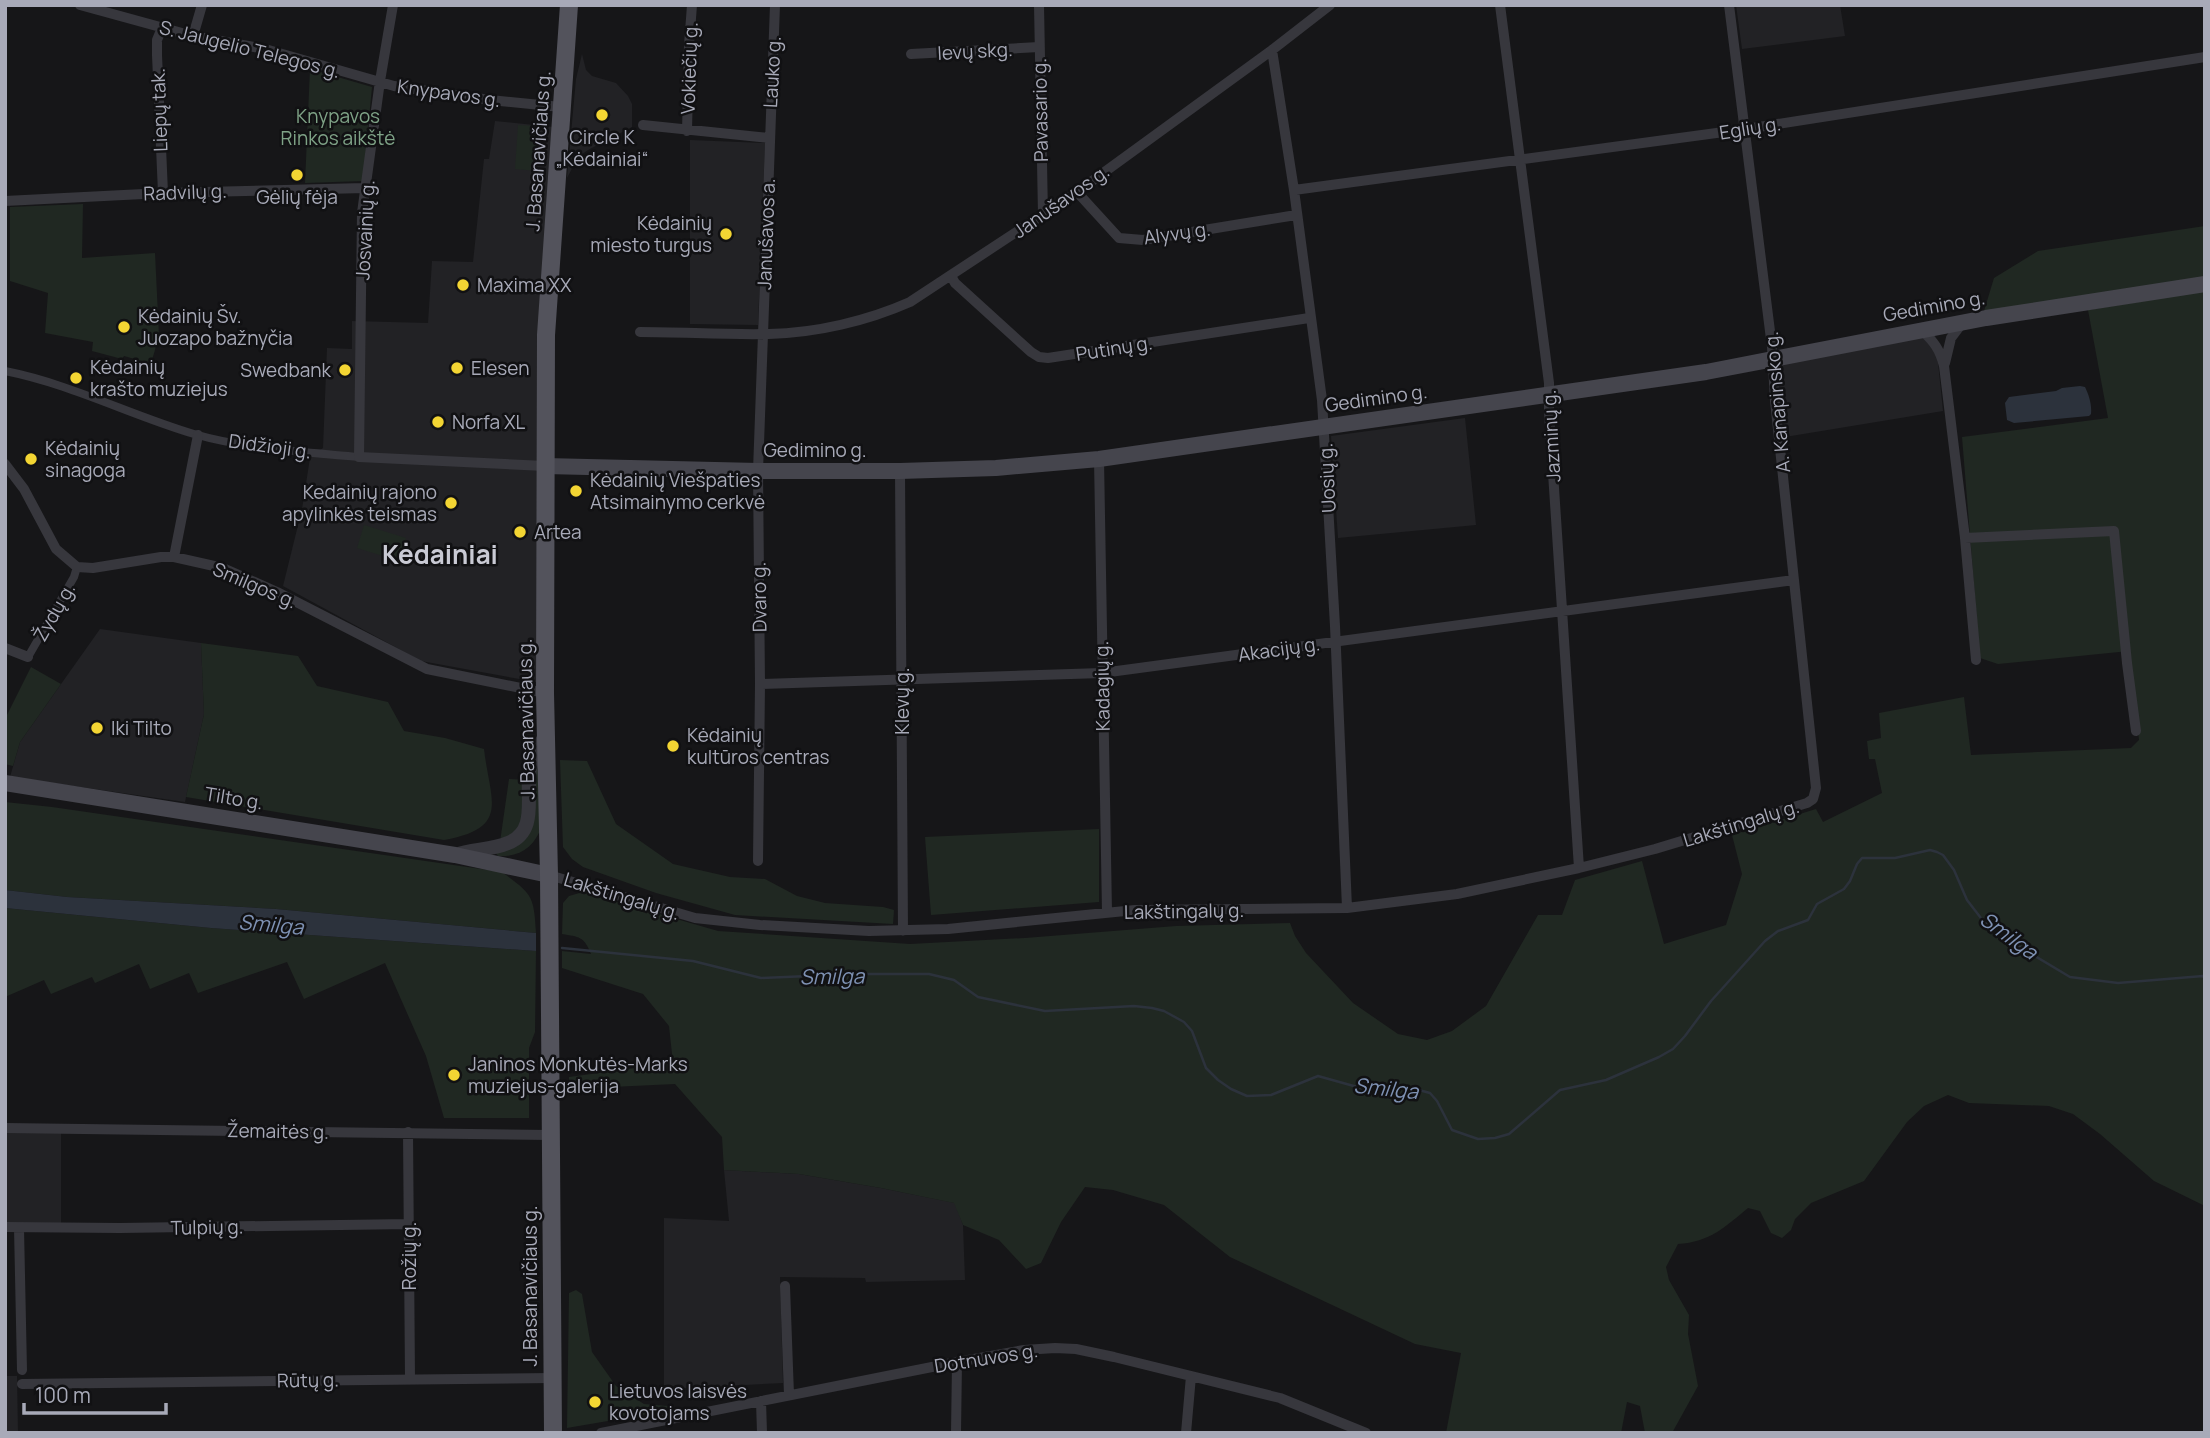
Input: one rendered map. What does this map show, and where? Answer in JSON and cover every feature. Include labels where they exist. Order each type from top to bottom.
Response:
[{"type":"main road","name":"J. Basanavičiaus g.","points":[[553,1433],[549,874],[545,736],[546,335],[569,5]]},
{"type":"main road","name":"Gedimino g.","points":[[545,466],[900,471],[996,468],[1099,459],[1706,372],[1963,322],[2205,284]]},
{"type":"main road","name":"Tilto g.","points":[[5,783],[455,855],[549,874]]},
{"type":"street","name":"S. Jaugelio Telegos g.","points":[[80,5],[193,36],[265,48],[380,82]]},
{"type":"street","points":[[193,36],[202,5]]},
{"type":"street","name":"Josvainių g.","points":[[359,457],[362,212],[393,5]]},
{"type":"street","name":"Vokiečių g.","points":[[687,131],[692,5]]},
{"type":"street","name":"Lauko g.","points":[[769,138],[775,5]]},
{"type":"street","name":"Pavasario g.","points":[[1039,5],[1043,215]]},
{"type":"street","name":"Janušavos g.","points":[[763,334],[830,326],[887,312],[910,302],[1077,192],[1330,5]]},
{"type":"street","name":"Jazminų g.","points":[[1500,5],[1549,394],[1579,868]]},
{"type":"street","name":"A. Kanapinsko g.","points":[[1729,5],[1772,346],[1816,788],[1813,799]]},
{"type":"street","name":"Liepų tak.","points":[[162,27],[157,40],[157,54],[163,193]]},
{"type":"street","name":"Ievų skg.","points":[[911,54],[1039,47]]},
{"type":"street","name":"Uosių g.","points":[[1272,50],[1294,190],[1324,426],[1347,908]]},
{"type":"street","name":"Eglių g.","points":[[1294,190],[1746,129],[2205,57]]},
{"type":"street","name":"Knypavos g.","points":[[380,82],[489,100],[561,107]]},
{"type":"street","points":[[643,125],[769,138]]},
{"type":"street","name":"Janušavos a.","points":[[763,334],[769,138]]},
{"type":"street","name":"Radvilų g.","points":[[5,201],[163,193],[365,188]]},
{"type":"street","name":"Alyvų g.","points":[[1077,192],[1119,238],[1143,240],[1296,215]]},
{"type":"street","name":"Putinų g.","points":[[951,276],[955,283],[1039,357],[1048,358],[1309,318]]},
{"type":"street","points":[[1944,366],[1951,338],[1963,322]]},
{"type":"street","points":[[1921,330],[1933,340],[1944,366],[1965,538],[1976,660]]},
{"type":"street","points":[[640,332],[763,334]]},
{"type":"street","name":"Dvaro g.","points":[[758,861],[758,471],[763,334]]},
{"type":"street","name":"Didžioji g.","points":[[5,371],[66,387],[198,435],[278,450],[359,457],[545,466]]},
{"type":"street","points":[[174,557],[198,435]]},
{"type":"street","name":"Kadagių g.","points":[[1099,459],[1107,912]]},
{"type":"street","points":[[5,464],[24,489],[56,549],[77,567]]},
{"type":"street","name":"Klevų g.","points":[[900,471],[902,931]]},
{"type":"street","points":[[1965,538],[2114,531],[2136,731]]},
{"type":"street","name":"Smilgos g.","points":[[77,567],[93,568],[174,557],[223,568],[427,669],[545,693]]},
{"type":"street","name":"Žydų g.","points":[[28,657],[74,577],[77,567]]},
{"type":"street","name":"Akacijų g.","points":[[760,684],[1102,673],[1794,580]]},
{"type":"street","points":[[5,648],[28,657]]},
{"type":"street","name":"Tilto g.","points":[[455,855],[506,844],[521,834],[529,817],[528,778],[531,765],[545,736]]},
{"type":"street","name":"Lakštingalų g.","points":[[549,874],[695,918],[760,925],[902,931],[1162,909],[1347,908],[1457,894],[1579,868],[1704,835],[1813,799]]},
{"type":"street","name":"Žemaitės g.","points":[[5,1128],[550,1135]]},
{"type":"street","name":"Rožių g.","points":[[408,1132],[410,1379]]},
{"type":"street","name":"Tulpių g.","points":[[5,1227],[409,1224]]},
{"type":"street","points":[[19,1227],[22,1370]]},
{"type":"street","points":[[785,1286],[789,1395]]},
{"type":"street","name":"Dotnuvos g.","points":[[601,1433],[957,1362],[1024,1350],[1055,1348],[1076,1349],[1280,1398],[1366,1433]]},
{"type":"street","points":[[956,1433],[957,1362]]},
{"type":"street","points":[[1186,1433],[1191,1376]]},
{"type":"street","name":"Rūtų g.","points":[[22,1384],[552,1378]]},
{"type":"street","points":[[761,1401],[762,1433]]},
{"type":"shaded area","points":[[1736,5],[1840,5],[1845,36],[1742,49]]},
{"type":"shaded area","points":[[582,54],[586,70],[592,76],[616,83],[628,96],[632,104],[632,127],[578,157],[567,178],[576,79]]},
{"type":"shaded area","points":[[495,121],[553,127],[536,682],[421,661],[283,586],[302,509],[310,458],[323,448],[327,348],[352,349],[352,321],[428,323],[432,261],[473,262],[484,159],[489,159]]},
{"type":"shaded area","name":"Kėdainių miesto turgus","points":[[690,140],[765,143],[758,325],[690,324]]},
{"type":"shaded area","points":[[1935,333],[1943,411],[1785,437],[1775,364]]},
{"type":"shaded area","points":[[1465,418],[1476,525],[1338,538],[1331,436]]},
{"type":"shaded area","points":[[100,629],[201,643],[204,714],[185,802],[10,777],[20,742]]},
{"type":"shaded area","points":[[5,1130],[61,1130],[61,1224],[5,1223]]},
{"type":"shaded area","points":[[724,1170],[799,1174],[955,1203],[963,1225],[965,1280],[866,1282],[865,1278],[780,1277],[783,1383],[664,1389],[664,1218],[729,1221]]},
{"type":"shaded area","points":[[5,1376],[17,1376],[18,1433],[5,1433]]},
{"type":"green space","name":"Knypavos Rinkos aikštė","points":[[310,69],[372,87],[363,181],[305,183]]},
{"type":"green space","points":[[518,125],[536,126],[540,133],[537,171],[515,169]]},
{"type":"green space","points":[[83,204],[82,258],[155,253],[159,336],[150,367],[137,364],[138,360],[124,356],[122,359],[92,351],[93,342],[45,333],[48,293],[10,281],[10,207]]},
{"type":"green space","points":[[2205,226],[2205,284],[1984,311],[1994,278],[2038,251]]},
{"type":"green space","points":[[2205,291],[2205,1206],[2154,1181],[2073,1114],[2049,1106],[1969,1103],[1948,1095],[1924,1106],[1907,1122],[1864,1181],[1811,1203],[1795,1219],[1791,1230],[1782,1238],[1771,1233],[1760,1211],[1748,1208],[1708,1237],[1678,1244],[1666,1267],[1669,1280],[1689,1315],[1688,1334],[1698,1386],[1672,1433],[1645,1433],[1640,1406],[1627,1402],[1621,1433],[1446,1433],[1461,1353],[1415,1344],[1230,1257],[1164,1205],[1113,1190],[1085,1187],[1061,1222],[1041,1263],[1026,1269],[999,1240],[963,1225],[954,1203],[799,1174],[724,1170],[722,1137],[675,1084],[569,1089],[569,1077],[673,1063],[669,1026],[643,994],[562,968],[562,951],[591,954],[580,938],[562,934],[563,903],[569,896],[583,892],[718,931],[910,944],[1176,926],[1290,923],[1306,953],[1353,1003],[1398,1034],[1427,1040],[1452,1031],[1486,1006],[1538,915],[1562,915],[1575,880],[1642,861],[1664,944],[1726,925],[1742,874],[1732,835],[1816,809],[1823,822],[1882,793],[1875,759],[1869,759],[1867,741],[1881,738],[1879,713],[1964,697],[1971,755],[2131,748],[2139,740],[2129,651],[1998,664],[1980,658],[1962,437],[2108,418],[2088,310]]},
{"type":"green space","points":[[364,525],[406,538],[399,561],[357,548]]},
{"type":"green space","points":[[201,643],[298,656],[317,686],[388,702],[404,731],[445,738],[484,749],[492,797],[488,820],[465,835],[444,840],[186,797],[204,714]]},
{"type":"green space","points":[[31,667],[61,684],[20,742],[13,766],[5,764],[5,719]]},
{"type":"green space","points":[[540,752],[542,826],[535,840],[526,849],[513,855],[498,856],[495,852],[500,842],[509,779],[526,780]]},
{"type":"green space","points":[[560,760],[587,761],[616,824],[673,864],[730,877],[765,879],[797,896],[825,903],[894,910],[893,924],[735,915],[656,893],[583,867],[572,859],[563,847]]},
{"type":"green space","points":[[5,802],[502,872],[530,896],[536,933],[276,909],[67,897],[5,890]]},
{"type":"green space","points":[[1099,829],[1099,902],[931,915],[925,837]]},
{"type":"green space","points":[[5,908],[211,928],[536,951],[535,1032],[529,1048],[529,1118],[444,1118],[426,1056],[385,963],[304,999],[287,962],[198,993],[189,973],[150,989],[139,964],[95,983],[92,977],[51,994],[44,980],[5,997]]},
{"type":"green space","points":[[576,1290],[582,1294],[592,1352],[616,1386],[644,1404],[668,1406],[666,1411],[567,1428],[569,1293]]},
{"type":"water","points":[[2085,387],[2089,397],[2089,416],[2014,423],[2007,420],[2005,403],[2009,397]]},
{"type":"water","points":[[5,890],[67,897],[276,909],[536,933],[536,951],[211,928],[5,908]]},
{"type":"waterway","name":"Smilga","points":[[562,948],[693,961],[761,978],[929,974],[954,980],[978,997],[1045,1011],[1134,1006],[1152,1008],[1184,1022],[1192,1031],[1206,1068],[1231,1089],[1247,1096],[1271,1095],[1318,1076],[1368,1090],[1404,1086],[1430,1093],[1452,1130],[1478,1139],[1509,1134],[1560,1090],[1606,1080],[1673,1049],[1711,1001],[1765,941],[1778,931],[1808,920],[1817,904],[1844,889],[1862,858],[1895,858],[1930,850],[1943,855],[1954,870],[1967,900],[1984,922],[2000,935],[2070,977],[2118,983],[2203,976],[2205,979]]},
{"type":"place","name":"Circle K „Kėdainiai“","points":[[602,115]]},
{"type":"place","name":"Gėlių fėja","points":[[297,175]]},
{"type":"place","name":"Kėdainių miesto turgus","points":[[726,234]]},
{"type":"place","name":"Maxima XX","points":[[463,285]]},
{"type":"place","name":"Kėdainių Šv. Juozapo bažnyčia","points":[[124,327]]},
{"type":"place","name":"Elesen","points":[[457,368]]},
{"type":"place","name":"Swedbank","points":[[345,370]]},
{"type":"place","name":"Kėdainių krašto muziejus","points":[[76,378]]},
{"type":"place","name":"Norfa XL","points":[[438,422]]},
{"type":"place","name":"Kėdainių sinagoga","points":[[31,459]]},
{"type":"place","name":"Kėdainių Viešpaties Atsimainymo cerkvė","points":[[576,491]]},
{"type":"place","name":"Kedainių rajono apylinkės teismas","points":[[451,503]]},
{"type":"place","name":"Artea","points":[[520,532]]},
{"type":"place","name":"Iki Tilto","points":[[97,728]]},
{"type":"place","name":"Kėdainių kultūros centras","points":[[673,746]]},
{"type":"place","name":"Janinos Monkutės-Marks muziejus-galerija","points":[[454,1075]]},
{"type":"place","name":"Lietuvos laisvės kovotojams","points":[[595,1402]]},
{"type":"district","name":"Kėdainiai","points":[[440,554]]}]
